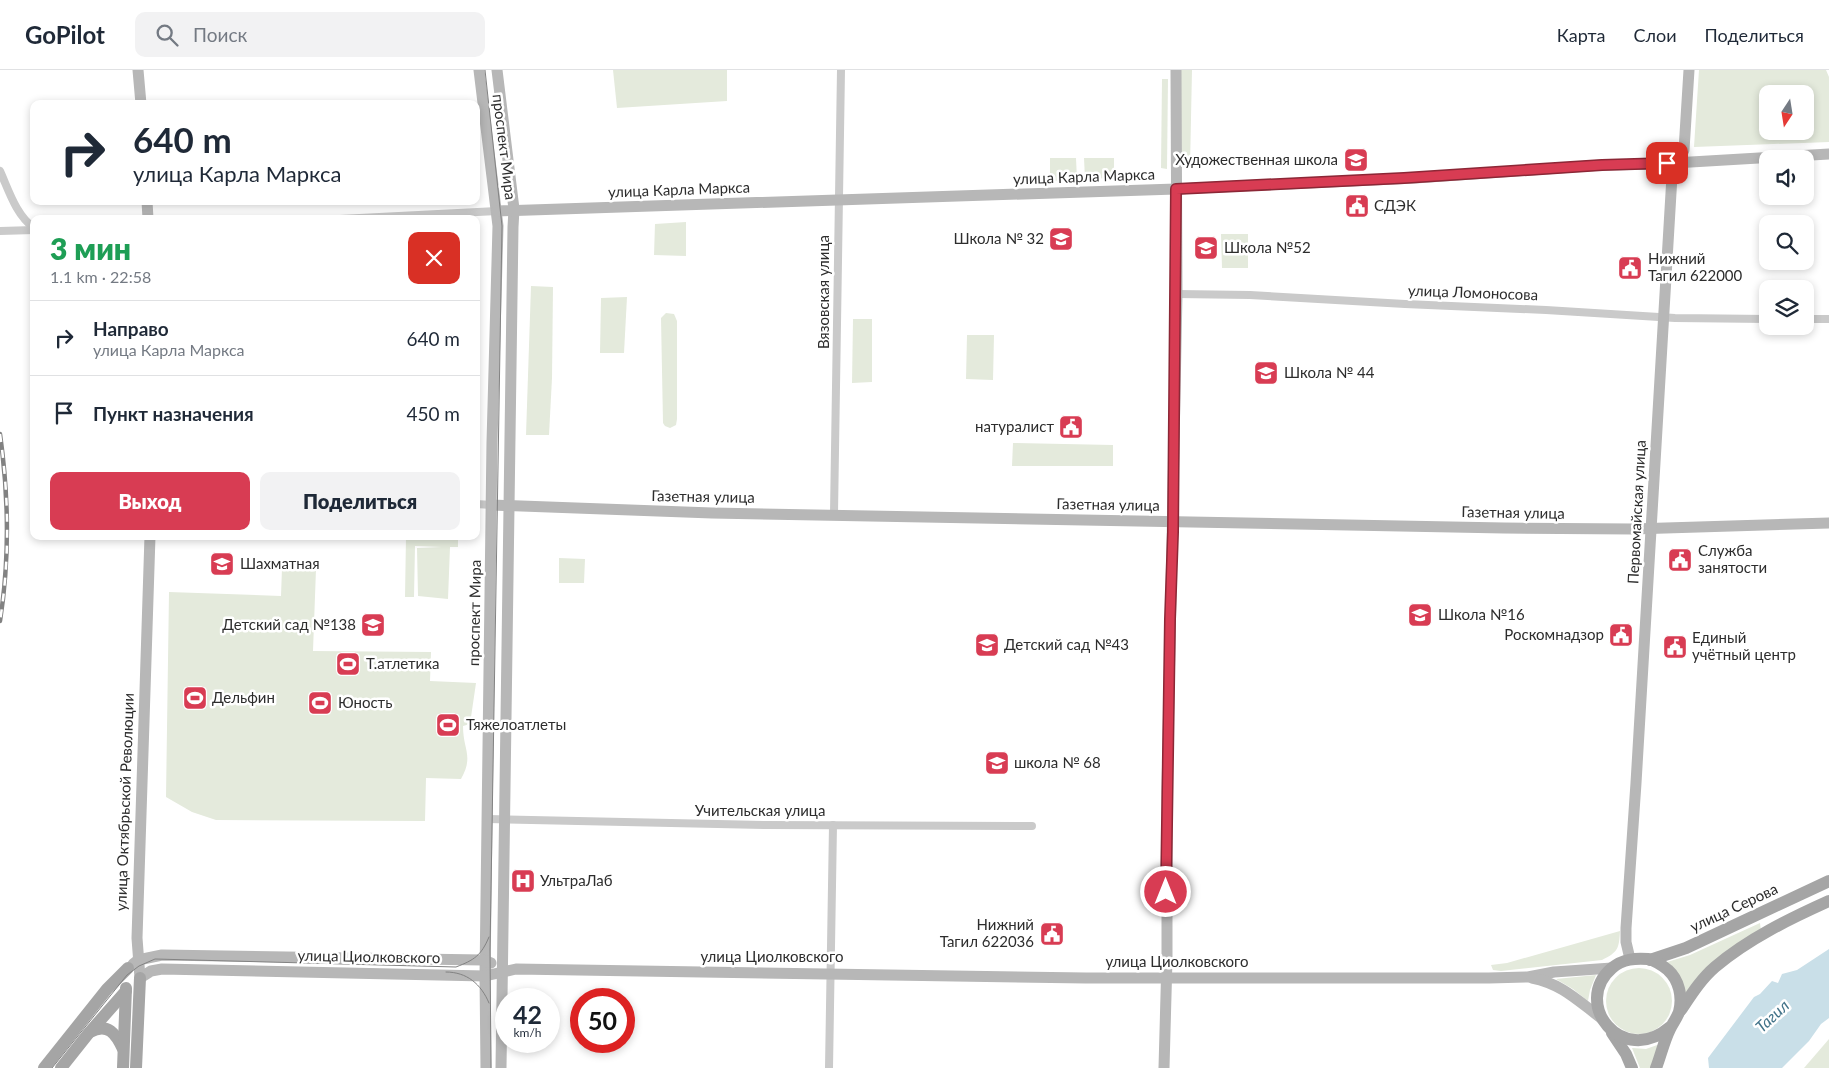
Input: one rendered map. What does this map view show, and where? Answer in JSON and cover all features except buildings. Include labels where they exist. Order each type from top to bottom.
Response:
[{"type":"main road","points":[[138,70],[141,100]]},
{"type":"main road","name":"проспект Мира","points":[[479,70],[497,211],[498,273],[492,505],[485,976],[486,1068]]},
{"type":"main road","name":"проспект Мира","points":[[497,70],[514,209],[512,227],[501,1068]]},
{"type":"main road","points":[[1164,1068],[1167,792],[1177,294],[1176,70]]},
{"type":"main road","name":"Первомайская улица","points":[[1630,959],[1626,942],[1626,928],[1672,176],[1684,150],[1689,70]]},
{"type":"main road","name":"улица Карла Маркса","points":[[497,211],[1176,189],[1829,154]]},
{"type":"main road","name":"Газетная улица","points":[[492,505],[712,513],[1510,528],[1651,528],[1829,522]]},
{"type":"main road","name":"улица Октябрьской Революции","points":[[136,1068],[140,978],[138,960],[140,812],[150,540]]},
{"type":"main road","name":"улица Серова","points":[[1650,960],[1686,948],[1829,882]]},
{"type":"main road","points":[[1656,1068],[1670,1028],[1679,1012],[1696,987],[1714,968],[1743,946],[1773,928],[1829,901]]},
{"type":"main road","name":"улица Циолковского","points":[[44,1068],[107,989],[138,960],[162,955],[486,960]]},
{"type":"main road","points":[[1632,1068],[1626,1054],[1601,1018],[1598,1007],[1597,996],[1602,980],[1612,968],[1630,959],[1650,960],[1662,965],[1678,986],[1681,999],[1679,1012]]},
{"type":"main road","points":[[486,960],[503,971]]},
{"type":"main road","points":[[123,1068],[128,968]]},
{"type":"main road","name":"улица Циолковского","points":[[140,978],[151,971],[162,969],[485,976],[516,969],[1166,979],[1490,978],[1528,977],[1554,972],[1612,968]]},
{"type":"main road","name":"улица Циолковского","points":[[1528,977],[1548,981],[1561,987],[1601,1018]]},
{"type":"main road","name":"улица Циолковского","points":[[61,1068],[126,991]]},
{"type":"main road","points":[[88,1034],[102,1028],[108,1029],[118,1037],[123,1050]]},
{"type":"main road","points":[[1609,1029],[1618,1036],[1640,1042],[1662,1035],[1670,1028]]},
{"type":"street","name":"Вязовская улица","points":[[834,514],[841,70]]},
{"type":"street","points":[[0,171],[18,209],[26,223],[30,226]]},
{"type":"street","name":"улица Карла Маркса","points":[[418,215],[497,211]]},
{"type":"street","points":[[0,231],[30,229]]},
{"type":"street","name":"улица Ломоносова","points":[[1177,294],[1250,295],[1664,318],[1759,319]]},
{"type":"street","points":[[1814,319],[1829,320]]},
{"type":"street","name":"Газетная улица","points":[[480,504],[492,505]]},
{"type":"street","name":"Учительская улица","points":[[488,819],[767,826],[1032,826]]},
{"type":"street","points":[[829,1068],[832,825]]},
{"type":"street","name":"улица Циолковского","points":[[126,991],[140,978]]},
{"type":"shaded area","points":[[613,70],[727,70],[727,101],[617,108]]},
{"type":"shaded area","points":[[1180,70],[1192,70],[1190,167],[1179,166]]},
{"type":"shaded area","points":[[1699,70],[1826,70],[1829,77],[1829,142],[1694,147]]},
{"type":"shaded area","points":[[1162,79],[1168,79],[1167,169],[1161,168]]},
{"type":"shaded area","points":[[1050,158],[1076,158],[1077,180],[1050,181]]},
{"type":"shaded area","points":[[1084,158],[1114,158],[1114,178],[1085,179]]},
{"type":"shaded area","points":[[686,222],[686,256],[654,255],[655,224]]},
{"type":"shaded area","points":[[1221,234],[1248,234],[1248,268],[1222,268]]},
{"type":"shaded area","points":[[531,286],[553,287],[549,435],[526,435]]},
{"type":"shaded area","points":[[627,297],[624,353],[600,353],[601,298]]},
{"type":"shaded area","points":[[666,313],[674,314],[677,321],[677,419],[676,425],[670,428],[663,423],[661,318]]},
{"type":"shaded area","points":[[853,319],[872,319],[872,382],[852,383]]},
{"type":"shaded area","points":[[967,335],[994,335],[993,380],[966,379]]},
{"type":"shaded area","points":[[1013,443],[1113,445],[1113,466],[1012,466]]},
{"type":"shaded area","points":[[406,540],[458,540],[458,547],[450,547],[448,599],[418,596],[417,548],[442,547],[415,546],[414,597],[405,597]]},
{"type":"shaded area","points":[[559,558],[585,559],[584,583],[559,583]]},
{"type":"shaded area","name":"Юность","points":[[282,568],[316,569],[313,651],[431,652],[430,681],[476,683],[470,724],[463,726],[467,753],[465,771],[461,779],[426,778],[425,821],[216,820],[192,812],[166,797],[169,592],[281,596]]},
{"type":"shaded area","points":[[1760,923],[1761,931],[1684,994],[1664,963],[1690,955]]},
{"type":"shaded area","points":[[1620,931],[1617,949],[1602,960],[1501,971],[1493,970],[1491,965],[1507,963]]},
{"type":"shaded area","points":[[1639,968],[1652,970],[1667,983],[1670,988],[1672,1001],[1670,1014],[1657,1029],[1652,1032],[1639,1034],[1626,1032],[1611,1019],[1608,1014],[1606,1001],[1608,988],[1621,973],[1626,970]]},
{"type":"shaded area","points":[[1596,975],[1588,1001],[1556,979]]},
{"type":"shaded area","points":[[1829,1039],[1829,1068],[1804,1068]]},
{"type":"shaded area","points":[[1660,1044],[1650,1068],[1640,1068],[1632,1048],[1646,1049]]},
{"type":"water","name":"Тагил","points":[[1829,949],[1829,1018],[1821,1024],[1809,1041],[1782,1068],[1709,1068],[1708,1058],[1754,997],[1760,994],[1772,981],[1778,983],[1782,974],[1797,970]]},
{"type":"tram line","points":[[485,70],[502,226],[490,950],[491,1068]]},
{"type":"tram line","points":[[52,1068],[127,975],[139,966],[155,959],[456,967],[468,962],[480,953],[489,937]]},
{"type":"tram line","points":[[446,972],[460,974],[472,980],[482,990],[489,1003]]},
{"type":"railway","points":[[0,434],[7,504],[7,551],[0,621]]},
{"type":"place","name":"Художественная школа","points":[[1356,160]]},
{"type":"place","name":"СДЭК","points":[[1357,206]]},
{"type":"place","name":"Школа № 32","points":[[1061,239]]},
{"type":"place","name":"Школа №52","points":[[1206,248]]},
{"type":"place","name":"Нижний Тагил 622000","points":[[1630,268]]},
{"type":"place","name":"Школа № 44","points":[[1266,373]]},
{"type":"place","name":"натуралист","points":[[1071,427]]},
{"type":"place","name":"Служба занятости","points":[[1680,560]]},
{"type":"place","name":"Шахматная","points":[[222,564]]},
{"type":"place","name":"Школа №16","points":[[1420,615]]},
{"type":"place","name":"Детский сад №138","points":[[373,625]]},
{"type":"place","name":"Роскомнадзор","points":[[1621,635]]},
{"type":"place","name":"Детский сад №43","points":[[987,645]]},
{"type":"place","name":"Единый учётный центр","points":[[1675,647]]},
{"type":"place","name":"Т.атлетика","points":[[348,664]]},
{"type":"place","name":"Дельфин","points":[[195,698]]},
{"type":"place","name":"Юность","points":[[320,703]]},
{"type":"place","name":"Тяжелоатлеты","points":[[448,725]]},
{"type":"place","name":"школа № 68","points":[[997,763]]},
{"type":"place","name":"УльтраЛаб","points":[[523,881]]},
{"type":"place","name":"Нижний Тагил 622036","points":[[1052,934]]},
{"type":"route","points":[[1166,892],[1177,294],[1176,189],[1667,163]]}]
